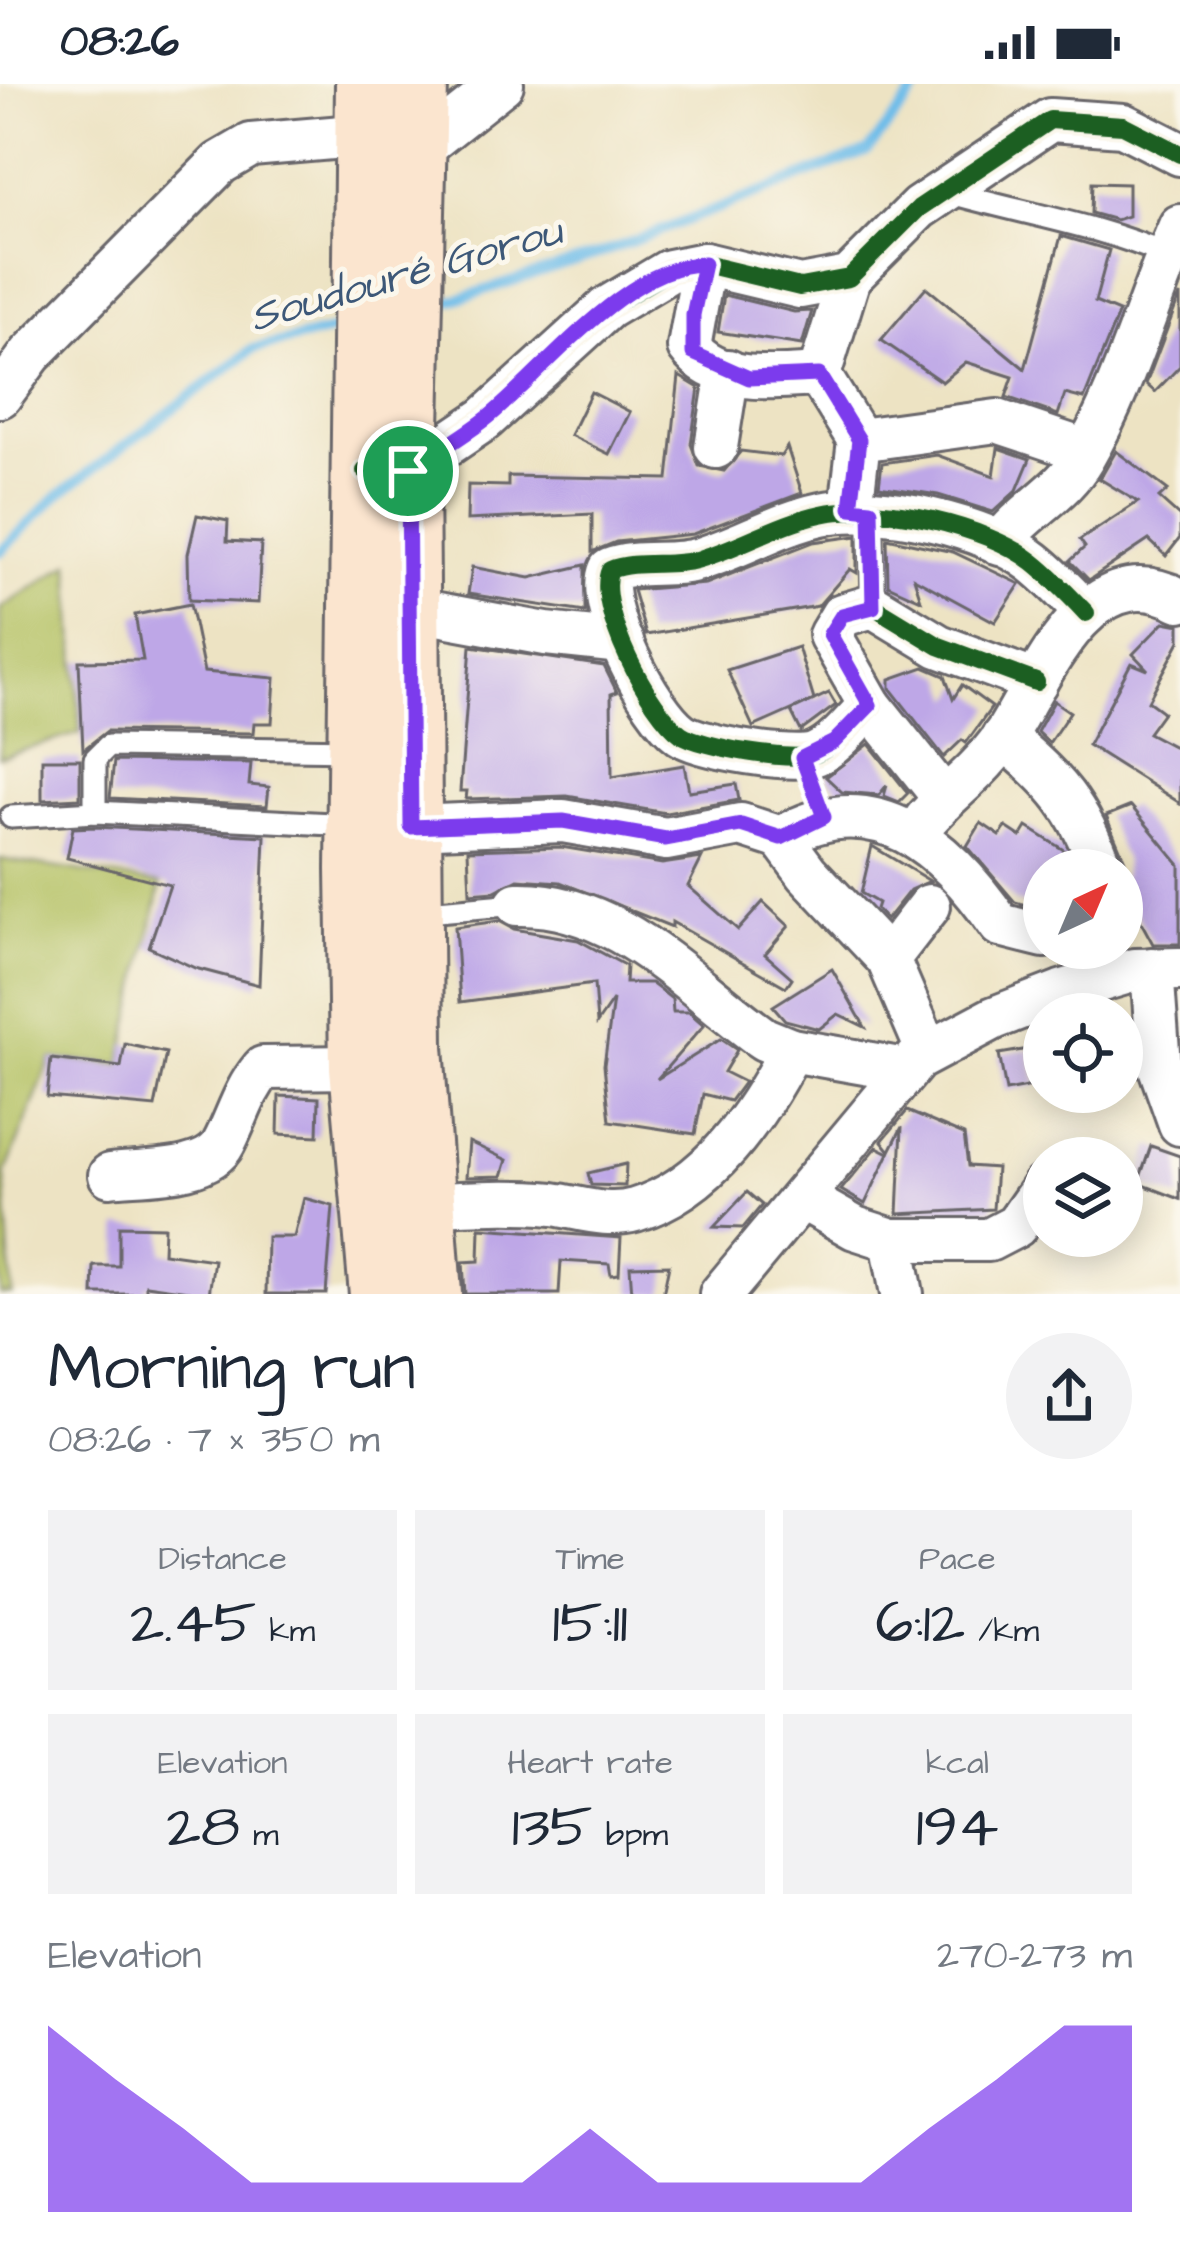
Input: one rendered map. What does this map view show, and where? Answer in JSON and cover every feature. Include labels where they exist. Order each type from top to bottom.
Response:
[{"type":"main road","points":[[380,1294],[397,1206],[413,1047],[414,913],[359,750],[386,471],[386,144],[417,84]]},
{"type":"main road","points":[[386,471],[411,609],[360,1067],[397,1206],[431,1294]]},
{"type":"street","points":[[0,396],[31,354],[220,163],[250,145],[386,144],[502,84]]},
{"type":"street","points":[[861,509],[859,440],[819,375],[849,278],[943,190],[1050,120],[1123,125],[1180,154]]},
{"type":"street","points":[[1000,544],[1017,520],[1049,498],[1086,452],[1174,240]]},
{"type":"street","points":[[386,471],[485,419],[607,308],[669,272],[704,264],[800,287],[849,278]]},
{"type":"street","points":[[704,264],[689,347],[698,358],[749,378],[819,375]]},
{"type":"street","points":[[716,447],[728,371]]},
{"type":"street","points":[[859,440],[997,421],[1086,452]]},
{"type":"street","points":[[870,705],[834,742],[802,758],[694,742],[674,730],[647,694],[622,642],[604,583],[610,570],[621,565],[674,567],[817,515],[861,509],[943,525],[1000,544],[1029,559],[1086,613]]},
{"type":"street","points":[[915,831],[1004,737],[1056,646],[1086,613],[1117,593],[1176,586]]},
{"type":"street","points":[[945,799],[870,705],[830,634],[842,615],[873,607],[938,646],[1036,682]]},
{"type":"street","points":[[411,609],[546,634],[622,642]]},
{"type":"street","points":[[1004,737],[1058,785],[1084,820],[1094,849]]},
{"type":"street","points":[[802,758],[824,817]]},
{"type":"street","points":[[781,838],[824,817],[915,831],[973,885],[1000,925],[1023,931]]},
{"type":"street","points":[[384,826],[563,821],[666,839],[741,825],[781,838],[807,874],[888,959],[916,1061]]},
{"type":"street","points":[[517,904],[549,903],[622,931],[764,1039],[790,1050],[916,1061]]},
{"type":"street","points":[[888,959],[929,906]]},
{"type":"street","points":[[721,1294],[916,1061],[994,1018],[1147,960],[1157,1052],[1180,1124]]},
{"type":"street","points":[[397,1206],[551,1204],[609,1214],[636,1210],[705,1171],[744,1126],[790,1050]]},
{"type":"street","points":[[110,1175],[202,1163],[221,1150],[245,1089],[263,1068],[360,1067]]},
{"type":"street","points":[[802,1198],[855,1228],[892,1240],[1005,1236],[1023,1213]]},
{"type":"street","points":[[892,1240],[902,1294]]},
{"type":"lane","points":[[943,190],[1020,214],[1174,240]]},
{"type":"lane","points":[[861,509],[873,607]]},
{"type":"lane","points":[[94,812],[95,760],[108,746],[359,750]]},
{"type":"lane","points":[[11,817],[94,812],[384,826]]},
{"type":"lane","points":[[414,913],[517,904]]},
{"type":"green space","points":[[70,563],[80,733],[0,757],[0,609]]},
{"type":"green space","points":[[0,859],[161,884],[121,1064],[51,1059],[5,1174],[12,1294],[0,1294]]},
{"type":"building","points":[[1092,183],[1128,184],[1128,216],[1116,220],[1091,213]]},
{"type":"building","points":[[1061,236],[1109,250],[1095,302],[1119,312],[1084,399],[1065,394],[1058,415],[1006,397],[1013,377],[966,362],[942,382],[881,340],[926,287],[1025,369]]},
{"type":"building","points":[[724,295],[794,312],[812,311],[802,345],[718,332]]},
{"type":"building","points":[[1180,295],[1180,366],[1155,392],[1146,384]]},
{"type":"building","points":[[679,376],[699,388],[691,444],[699,466],[724,471],[741,451],[781,456],[787,447],[802,493],[693,534],[616,542],[592,552],[592,514],[467,520],[468,485],[508,486],[508,476],[668,479]]},
{"type":"building","points":[[591,392],[630,412],[609,454],[570,435]]},
{"type":"building","points":[[998,448],[1030,459],[1017,490],[993,512],[938,495],[879,486],[882,463],[937,455],[994,476]]},
{"type":"building","points":[[1116,451],[1168,490],[1159,498],[1180,517],[1180,538],[1166,556],[1149,540],[1089,580],[1070,561],[1085,547],[1080,540],[1138,502],[1100,479]]},
{"type":"building","points":[[197,515],[228,521],[227,541],[261,543],[258,603],[189,600],[188,554]]},
{"type":"building","points":[[857,536],[857,573],[850,569],[818,606],[646,635],[633,590],[706,584],[813,542]]},
{"type":"building","points":[[887,538],[953,552],[1020,584],[995,622],[914,578],[921,600],[888,585]]},
{"type":"building","points":[[585,565],[585,612],[468,594],[472,567],[530,578]]},
{"type":"building","points":[[190,604],[204,672],[275,678],[272,723],[254,723],[253,733],[107,731],[83,750],[79,661],[143,660],[135,615]]},
{"type":"building","points":[[1164,622],[1180,625],[1180,641],[1148,701],[1163,712],[1148,733],[1180,750],[1180,803],[1088,745],[1131,663],[1148,670],[1133,654]]},
{"type":"building","points":[[471,646],[604,666],[617,692],[611,694],[612,777],[684,765],[689,791],[736,784],[739,800],[666,813],[567,796],[466,799],[467,791],[460,791]]},
{"type":"building","points":[[798,647],[814,700],[753,727],[727,670]]},
{"type":"building","points":[[924,667],[945,676],[953,699],[962,685],[992,707],[966,743],[962,740],[944,757],[890,688],[890,679]]},
{"type":"building","points":[[829,693],[836,705],[801,731],[791,711]]},
{"type":"building","points":[[1054,701],[1070,712],[1049,743],[1037,732]]},
{"type":"building","points":[[869,744],[908,793],[899,802],[884,796],[887,785],[879,795],[842,792],[826,777]]},
{"type":"building","points":[[42,759],[80,759],[80,798],[42,800]]},
{"type":"building","points":[[114,761],[251,763],[249,785],[269,787],[267,806],[110,798]]},
{"type":"building","points":[[1131,806],[1180,865],[1180,944],[1153,944],[1143,926],[1143,849],[1120,849],[1106,816]]},
{"type":"building","points":[[981,823],[1000,836],[1006,827],[1021,837],[1027,827],[1062,849],[1023,849],[1023,904],[1015,902],[967,846]]},
{"type":"building","points":[[73,828],[265,836],[259,985],[195,968],[149,947],[170,885],[67,858]]},
{"type":"building","points":[[872,846],[930,881],[910,890],[886,920],[876,909],[878,903],[861,893]]},
{"type":"building","points":[[561,847],[662,864],[702,858],[688,886],[738,930],[763,902],[789,926],[765,954],[792,978],[786,987],[672,922],[672,927],[560,882],[518,879],[495,891],[470,893],[468,850]]},
{"type":"building","points":[[499,921],[514,929],[578,940],[626,966],[625,983],[651,983],[672,999],[673,1012],[689,1012],[704,1025],[657,1079],[721,1039],[737,1050],[724,1072],[744,1082],[730,1101],[703,1094],[695,1134],[610,1121],[604,1065],[613,1000],[597,1023],[594,984],[460,1002],[455,927]]},
{"type":"building","points":[[832,969],[865,1027],[838,1014],[819,1029],[785,1020],[773,1006]]},
{"type":"building","points":[[125,1044],[166,1053],[155,1107],[47,1097],[51,1059],[121,1067]]},
{"type":"building","points":[[1023,1050],[1023,1088],[1006,1091],[999,1054]]},
{"type":"building","points":[[279,1096],[319,1098],[318,1136],[278,1134]]},
{"type":"building","points":[[907,1111],[964,1135],[968,1166],[996,1168],[993,1209],[898,1214],[902,1127],[890,1151],[882,1141]]},
{"type":"building","points":[[469,1142],[507,1160],[502,1176],[466,1177]]},
{"type":"building","points":[[1151,1146],[1180,1156],[1180,1199],[1143,1185]]},
{"type":"building","points":[[877,1147],[889,1153],[865,1204],[841,1190]]},
{"type":"building","points":[[626,1164],[625,1186],[591,1185],[588,1173]]},
{"type":"building","points":[[747,1192],[762,1205],[743,1228],[714,1227]]},
{"type":"building","points":[[304,1198],[333,1206],[326,1294],[266,1294],[267,1237],[294,1237]]},
{"type":"building","points":[[119,1226],[164,1227],[163,1253],[214,1260],[209,1294],[146,1285],[146,1294],[93,1294],[94,1266],[119,1266]]},
{"type":"building","points":[[480,1228],[621,1238],[619,1274],[611,1275],[609,1264],[561,1261],[559,1294],[465,1294],[463,1262],[479,1261]]},
{"type":"building","points":[[669,1265],[663,1294],[632,1294],[630,1266]]},
{"type":"waterway","name":"Soudouré Gorou","points":[[432,307],[610,250],[868,151],[921,84]]},
{"type":"waterway","name":"Soudouré Gorou","points":[[0,552],[56,497],[253,349],[344,328]]},
{"type":"cycle path","points":[[365,471],[408,471],[485,419],[607,308],[669,271],[704,264],[800,287],[849,278],[919,208],[1050,120],[1123,125],[1180,154]]},
{"type":"cycle path","points":[[1036,682],[939,646],[873,606],[842,615],[830,635],[870,705],[831,745],[816,754],[789,756],[707,744],[681,734],[668,722],[641,682],[610,608],[610,570],[689,562],[805,518],[872,511],[931,520],[988,537],[1033,562],[1086,613]]},
{"type":"route","points":[[704,264],[689,347],[693,353],[749,378],[819,375],[859,440],[851,508],[871,510],[873,607],[842,615],[830,634],[832,645],[870,705],[834,742],[802,758],[824,817],[781,838],[760,827],[741,825],[666,839],[563,821],[411,827],[408,471],[485,419],[607,308],[669,272],[704,264]]}]
